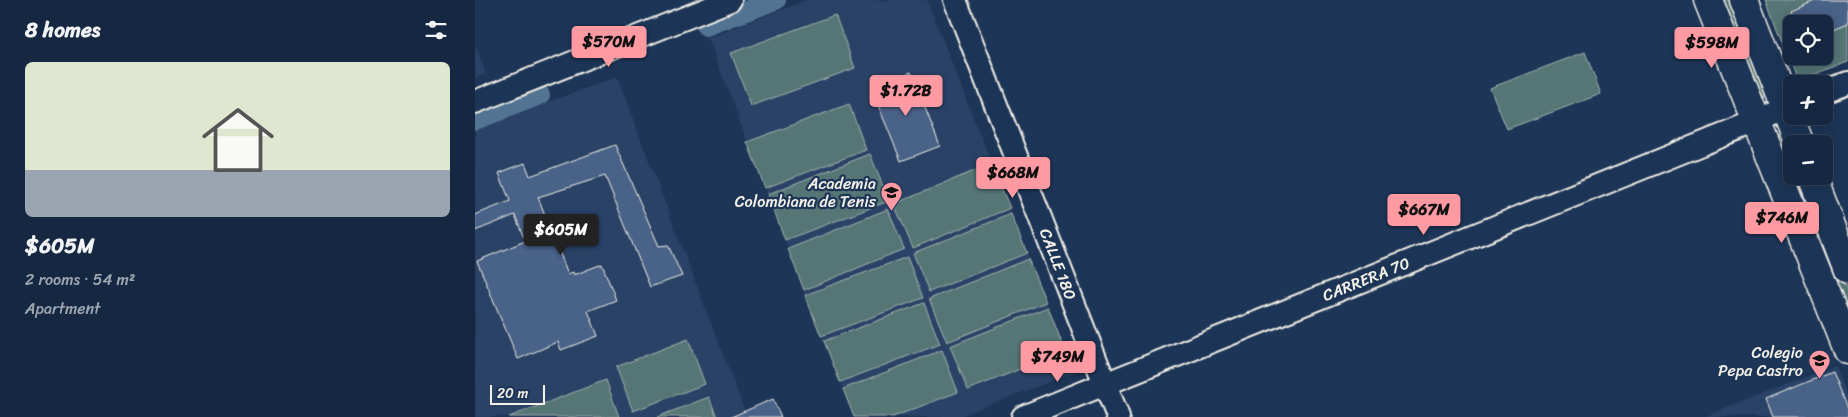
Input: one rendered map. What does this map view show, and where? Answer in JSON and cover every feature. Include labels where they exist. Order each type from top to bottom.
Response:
[{"type":"street","points":[[475,102],[730,0]]},
{"type":"street","name":"CALLE 180","points":[[955,0],[1118,417]]},
{"type":"street","points":[[1708,0],[1848,350]]},
{"type":"street","points":[[1744,0],[1783,94]]},
{"type":"street","points":[[1833,89],[1848,83]]},
{"type":"street","name":"CARRERA 70","points":[[1023,417],[1756,122],[1783,108]]},
{"type":"street","points":[[1815,185],[1848,270]]},
{"type":"shaded area","name":"Academia Colombiana de Tenis","points":[[807,0],[927,0],[1075,372],[958,417],[854,417],[821,336],[708,38]]},
{"type":"shaded area","points":[[475,44],[486,74],[475,78]]},
{"type":"shaded area","points":[[617,77],[747,417],[475,417],[475,129]]},
{"type":"shaded area","name":"Colegio Pepa Castro","points":[[1835,366],[1848,400],[1848,417],[1704,417]]},
{"type":"green space","points":[[1720,0],[1730,0],[1766,93],[1764,99],[1760,99]]},
{"type":"green space","points":[[1766,0],[1848,0],[1848,62],[1813,75],[1795,75],[1791,65],[1833,65],[1833,15],[1783,15],[1783,44]]},
{"type":"green space","points":[[835,15],[855,68],[751,106],[731,53]]},
{"type":"green space","points":[[1585,52],[1601,94],[1507,129],[1490,88]]},
{"type":"green space","points":[[849,104],[866,150],[765,188],[747,142]]},
{"type":"green space","points":[[1782,133],[1783,151],[1778,137]]},
{"type":"green space","points":[[870,154],[889,201],[785,240],[768,194]]},
{"type":"green space","points":[[991,164],[1010,208],[913,248],[894,204]]},
{"type":"green space","points":[[1796,185],[1806,185],[1848,294],[1848,318]]},
{"type":"green space","points":[[888,209],[904,249],[804,290],[788,249]]},
{"type":"green space","points":[[1011,214],[1027,253],[929,292],[913,253]]},
{"type":"green space","points":[[907,257],[923,298],[821,336],[805,295]]},
{"type":"green space","points":[[1028,259],[1046,302],[947,342],[929,299]]},
{"type":"green space","points":[[924,303],[940,344],[840,382],[824,341]]},
{"type":"green space","points":[[1048,307],[1065,351],[968,390],[950,346]]},
{"type":"green space","points":[[688,339],[705,384],[633,411],[616,367]]},
{"type":"green space","points":[[942,350],[958,392],[893,417],[854,417],[843,389]]},
{"type":"green space","points":[[606,380],[619,417],[509,417]]},
{"type":"green space","points":[[709,397],[717,417],[657,417]]},
{"type":"building","points":[[1817,0],[1848,0],[1848,23],[1833,29],[1833,15],[1793,15],[1791,11]]},
{"type":"building","points":[[911,72],[940,146],[901,161],[871,88]]},
{"type":"building","points":[[615,145],[659,246],[668,245],[682,276],[650,287],[605,176],[538,197],[568,274],[573,272],[574,275],[602,264],[616,300],[588,311],[598,336],[561,350],[558,342],[518,359],[477,261],[525,241],[515,215],[475,231],[475,215],[510,201],[499,173],[525,163],[530,176]]},
{"type":"building","name":"Colegio Pepa Castro","points":[[1832,372],[1848,411],[1848,417],[1773,417],[1766,399]]},
{"type":"building","points":[[773,399],[781,417],[731,417]]},
{"type":"waterway","points":[[706,26],[776,0]]},
{"type":"waterway","points":[[475,120],[540,95]]},
{"type":"place","name":"Academia Colombiana de Tenis","points":[[892,211]]},
{"type":"place","name":"Colegio Pepa Castro","points":[[1819,380]]}]
